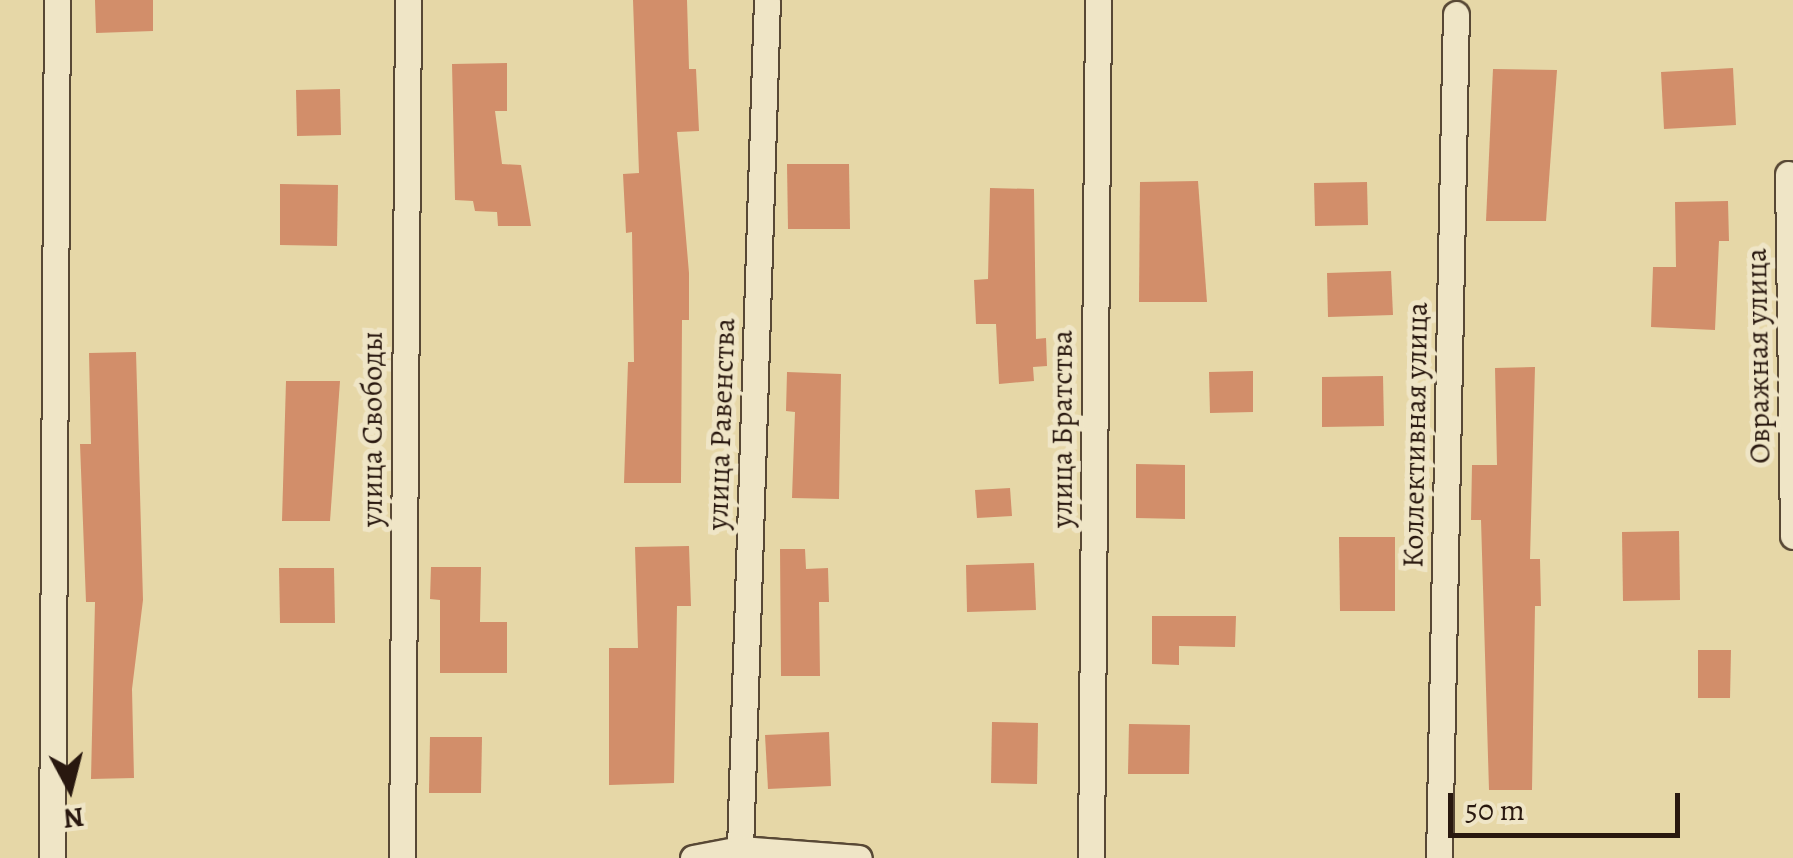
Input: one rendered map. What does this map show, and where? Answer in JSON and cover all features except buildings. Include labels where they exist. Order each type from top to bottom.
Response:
[{"type":"street","points":[[52,858],[57,0]]},
{"type":"street","name":"улица Свободы","points":[[402,858],[408,0]]},
{"type":"street","name":"улица Равенства","points":[[740,850],[768,0]]},
{"type":"street","name":"улица Братства","points":[[1091,858],[1098,0]]},
{"type":"street","name":"Коллективная улица","points":[[1440,858],[1456,14]]},
{"type":"street","name":"Овражная улица","points":[[1788,174],[1793,536]]},
{"type":"street","points":[[693,858],[740,850],[859,858]]}]
